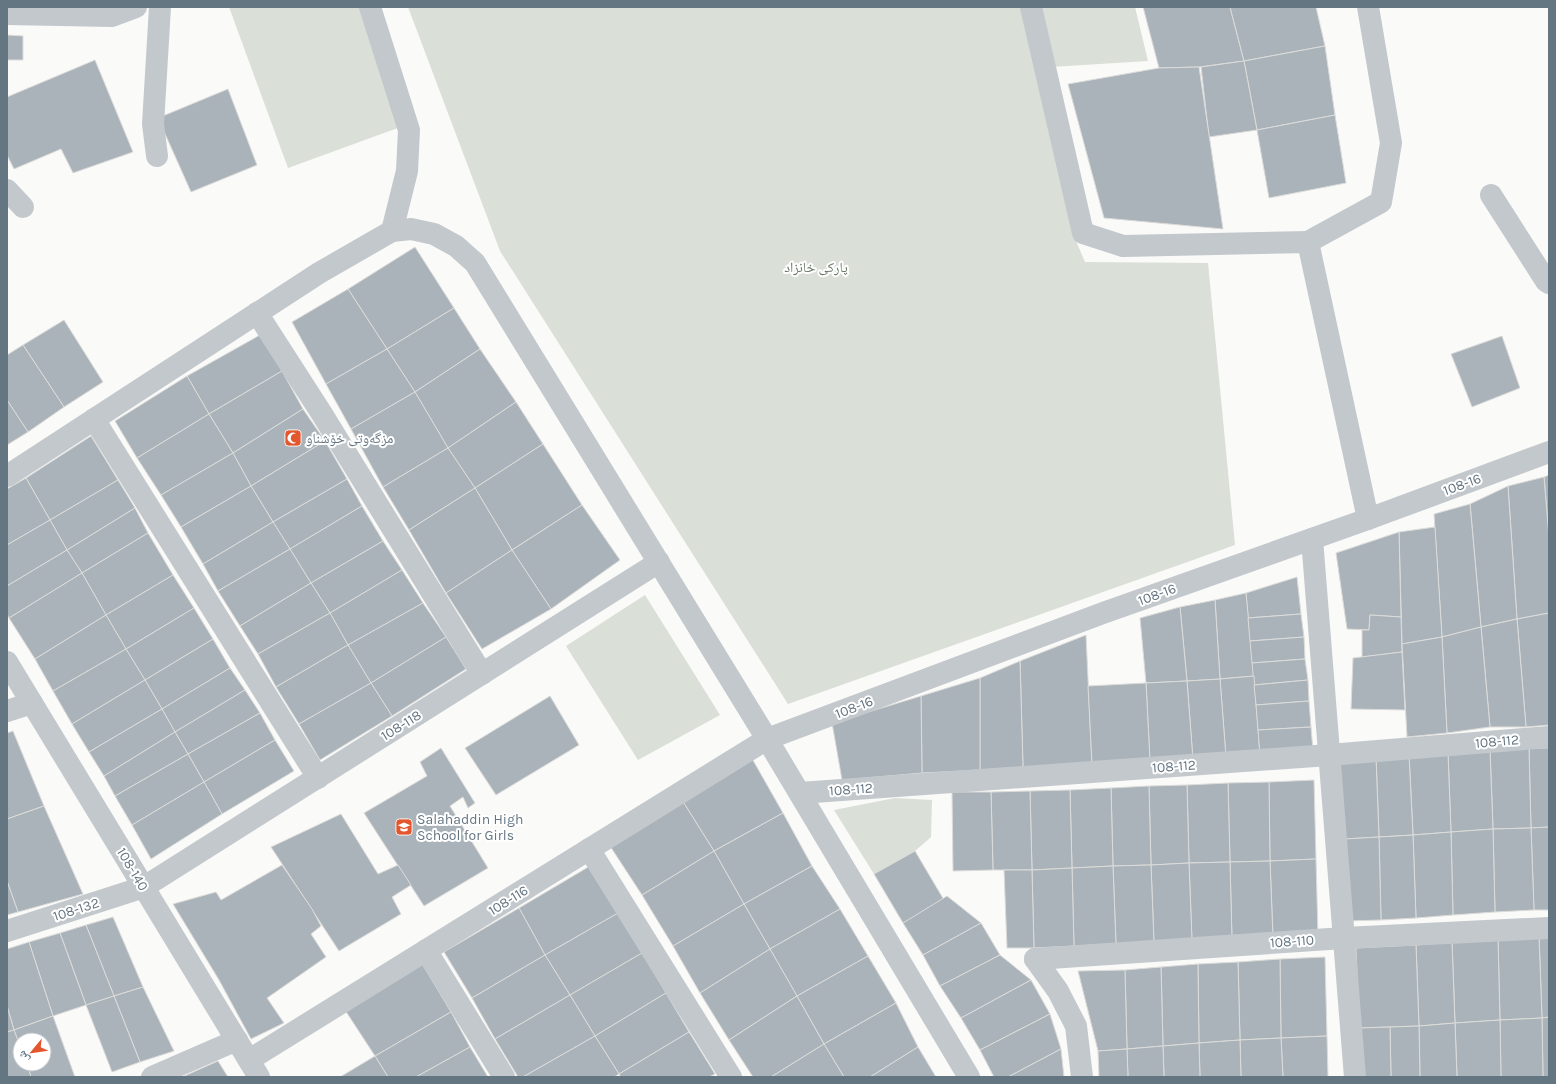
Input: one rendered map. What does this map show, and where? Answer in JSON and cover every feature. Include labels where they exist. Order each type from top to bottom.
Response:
[{"type":"street","points":[[7,14],[112,16],[136,7]]},
{"type":"street","points":[[157,156],[153,124],[160,7]]},
{"type":"street","points":[[370,7],[409,130],[407,171],[392,231]]},
{"type":"street","points":[[1031,7],[1083,234],[1122,246],[1308,242],[1381,202],[1391,143],[1368,7]]},
{"type":"street","points":[[7,190],[23,207]]},
{"type":"street","points":[[1491,195],[1546,281],[1549,283]]},
{"type":"street","points":[[7,476],[319,273],[392,231],[411,229],[434,234],[456,246],[474,263],[659,562],[800,793],[969,1077]]},
{"type":"street","points":[[1308,242],[1368,519]]},
{"type":"street","points":[[257,313],[322,414],[482,674]]},
{"type":"street","points":[[94,419],[318,778]]},
{"type":"street","name":"108-16","points":[[767,739],[1103,613],[1368,519],[1549,452]]},
{"type":"street","points":[[1312,539],[1355,1077]]},
{"type":"street","name":"108-118","points":[[144,887],[659,562]]},
{"type":"street","name":"108-140","points":[[7,662],[254,1069]]},
{"type":"street","points":[[7,711],[32,703]]},
{"type":"street","name":"108-112","points":[[800,793],[1329,755],[1549,737]]},
{"type":"street","name":"108-116","points":[[254,1069],[426,950],[767,739]]},
{"type":"street","points":[[589,849],[731,1077]]},
{"type":"street","name":"108-132","points":[[7,931],[144,887]]},
{"type":"street","name":"108-110","points":[[1082,1077],[1076,1026],[1058,991],[1035,959],[1344,938],[1549,928]]},
{"type":"street","points":[[426,950],[504,1077]]},
{"type":"street","points":[[152,1077],[237,1040]]},
{"type":"green space","points":[[229,7],[363,7],[406,125],[288,168]]},
{"type":"green space","name":"پارکی خانزاد","points":[[408,7],[1024,7],[1073,234],[1085,262],[1208,263],[1235,545],[788,704],[500,251]]},
{"type":"green space","points":[[1036,7],[1135,7],[1148,61],[1051,67]]},
{"type":"green space","points":[[645,595],[720,715],[638,760],[566,646]]},
{"type":"green space","points":[[895,798],[932,800],[931,837],[915,851],[874,874],[834,810]]},
{"type":"building","points":[[1143,7],[1230,7],[1244,61],[1199,67],[1159,68]]},
{"type":"building","points":[[1230,7],[1316,7],[1325,46],[1244,61]]},
{"type":"building","points":[[7,35],[23,36],[23,60],[7,60]]},
{"type":"building","points":[[1325,46],[1335,115],[1257,130],[1244,61]]},
{"type":"building","points":[[95,60],[133,152],[73,173],[61,149],[14,169],[7,155],[7,97]]},
{"type":"building","points":[[1244,61],[1257,130],[1209,137],[1201,67]]},
{"type":"building","points":[[1199,67],[1223,229],[1104,218],[1068,84],[1159,68]]},
{"type":"building","points":[[228,89],[257,165],[191,192],[158,118]]},
{"type":"building","points":[[1335,115],[1346,183],[1269,198],[1257,130]]},
{"type":"building","points":[[415,247],[454,308],[387,349],[348,289]]},
{"type":"building","points":[[348,289],[387,349],[326,384],[292,322]]},
{"type":"building","points":[[454,308],[480,349],[415,392],[387,349]]},
{"type":"building","points":[[64,320],[103,382],[64,407],[23,345]]},
{"type":"building","points":[[260,335],[282,371],[209,414],[187,376]]},
{"type":"building","points":[[1502,336],[1520,388],[1472,407],[1451,354]]},
{"type":"building","points":[[23,345],[64,407],[28,432],[7,400],[7,355]]},
{"type":"building","points":[[387,349],[415,392],[351,429],[326,384]]},
{"type":"building","points":[[480,349],[516,402],[448,448],[415,392]]},
{"type":"building","points":[[282,371],[303,409],[233,453],[209,414]]},
{"type":"building","points":[[187,376],[209,414],[137,458],[115,421]]},
{"type":"building","points":[[415,392],[448,448],[383,487],[351,429]]},
{"type":"building","points":[[7,400],[28,432],[7,445]]},
{"type":"building","points":[[516,402],[543,444],[475,488],[448,448]]},
{"type":"building","points":[[303,409],[325,441],[251,486],[233,453]]},
{"type":"building","points":[[209,414],[233,453],[161,495],[137,458]]},
{"type":"building","points":[[91,436],[118,480],[50,520],[26,478]]},
{"type":"building","points":[[325,441],[347,479],[273,522],[251,486]]},
{"type":"building","points":[[543,444],[582,505],[512,550],[475,488]]},
{"type":"building","points":[[448,448],[475,488],[409,530],[383,487]]},
{"type":"building","points":[[233,453],[251,486],[181,527],[161,495]]},
{"type":"building","points":[[1549,475],[1549,537],[1544,477]]},
{"type":"building","points":[[1544,477],[1549,537],[1549,613],[1517,619],[1508,486]]},
{"type":"building","points":[[26,478],[50,520],[7,545],[7,489]]},
{"type":"building","points":[[347,479],[362,506],[290,549],[273,522]]},
{"type":"building","points":[[118,480],[135,508],[67,550],[50,520]]},
{"type":"building","points":[[251,486],[273,522],[203,564],[181,527]]},
{"type":"building","points":[[1508,486],[1517,619],[1481,627],[1470,504]]},
{"type":"building","points":[[475,488],[512,550],[446,593],[409,530]]},
{"type":"building","points":[[1470,504],[1481,627],[1442,637],[1434,514]]},
{"type":"building","points":[[582,505],[620,560],[551,609],[512,550]]},
{"type":"building","points":[[362,506],[383,541],[311,583],[290,549]]},
{"type":"building","points":[[135,508],[148,533],[82,573],[67,550]]},
{"type":"building","points":[[50,520],[67,550],[7,586],[7,545]]},
{"type":"building","points":[[273,522],[290,549],[218,591],[203,564]]},
{"type":"building","points":[[1435,527],[1442,637],[1402,644],[1399,532]]},
{"type":"building","points":[[1399,532],[1401,617],[1370,615],[1369,630],[1347,629],[1336,553]]},
{"type":"building","points":[[148,533],[173,575],[106,615],[82,573]]},
{"type":"building","points":[[383,541],[402,570],[330,613],[311,583]]},
{"type":"building","points":[[290,549],[311,583],[240,626],[218,591]]},
{"type":"building","points":[[67,550],[82,573],[9,618],[7,614],[7,586]]},
{"type":"building","points":[[512,550],[551,609],[482,649],[446,593]]},
{"type":"building","points":[[402,570],[423,603],[348,645],[330,613]]},
{"type":"building","points":[[82,573],[106,615],[35,659],[9,618]]},
{"type":"building","points":[[173,575],[194,608],[126,649],[106,615]]},
{"type":"building","points":[[1297,577],[1301,614],[1248,618],[1246,593]]},
{"type":"building","points":[[311,583],[330,613],[258,654],[240,626]]},
{"type":"building","points":[[1246,593],[1254,676],[1220,679],[1215,600]]},
{"type":"building","points":[[1215,600],[1220,679],[1187,681],[1180,607]]},
{"type":"building","points":[[423,603],[446,637],[371,683],[348,645]]},
{"type":"building","points":[[1180,607],[1187,681],[1146,683],[1140,618]]},
{"type":"building","points":[[194,608],[213,639],[145,680],[126,649]]},
{"type":"building","points":[[330,613],[348,645],[276,687],[258,654]]},
{"type":"building","points":[[1549,613],[1549,725],[1526,727],[1517,619]]},
{"type":"building","points":[[1301,614],[1304,637],[1250,641],[1248,618]]},
{"type":"building","points":[[106,615],[126,649],[53,691],[35,659]]},
{"type":"building","points":[[1370,615],[1401,617],[1402,652],[1362,657],[1362,630],[1369,630]]},
{"type":"building","points":[[1517,619],[1526,727],[1490,727],[1481,627]]},
{"type":"building","points":[[1481,627],[1490,727],[1447,733],[1442,637]]},
{"type":"building","points":[[1086,635],[1092,764],[1023,767],[1020,661]]},
{"type":"building","points":[[446,637],[466,669],[392,716],[371,683]]},
{"type":"building","points":[[1304,637],[1305,659],[1252,663],[1250,641]]},
{"type":"building","points":[[1442,637],[1447,733],[1407,737],[1402,644]]},
{"type":"building","points":[[213,639],[230,668],[162,709],[145,680]]},
{"type":"building","points":[[348,645],[371,683],[299,724],[276,687]]},
{"type":"building","points":[[126,649],[145,680],[72,724],[53,691]]},
{"type":"building","points":[[1402,652],[1405,710],[1351,709],[1353,658]]},
{"type":"building","points":[[1305,659],[1308,680],[1254,685],[1252,663]]},
{"type":"building","points":[[1020,661],[1023,767],[980,770],[980,678]]},
{"type":"building","points":[[230,668],[245,690],[175,732],[162,709]]},
{"type":"building","points":[[1254,676],[1260,755],[1226,757],[1220,679]]},
{"type":"building","points":[[980,678],[980,770],[922,773],[921,696]]},
{"type":"building","points":[[1220,679],[1226,757],[1193,760],[1187,681]]},
{"type":"building","points":[[145,680],[162,709],[89,752],[72,724]]},
{"type":"building","points":[[1308,680],[1309,701],[1256,705],[1254,685]]},
{"type":"building","points":[[1187,681],[1193,760],[1150,761],[1146,683]]},
{"type":"building","points":[[371,683],[392,716],[320,760],[299,724]]},
{"type":"building","points":[[1146,683],[1150,761],[1092,764],[1088,686]]},
{"type":"building","points":[[245,690],[260,713],[188,754],[175,732]]},
{"type":"building","points":[[550,696],[579,745],[496,795],[465,748]]},
{"type":"building","points":[[921,696],[922,773],[842,780],[832,723]]},
{"type":"building","points":[[1309,701],[1311,727],[1258,730],[1256,705]]},
{"type":"building","points":[[162,709],[175,732],[104,776],[89,752]]},
{"type":"building","points":[[260,713],[275,740],[204,782],[188,754]]},
{"type":"building","points":[[1311,727],[1313,751],[1260,755],[1258,730]]},
{"type":"building","points":[[13,731],[44,806],[7,819],[7,733]]},
{"type":"building","points":[[175,732],[188,754],[115,796],[104,776]]},
{"type":"building","points":[[275,740],[294,771],[222,814],[204,782]]},
{"type":"building","points":[[441,748],[475,803],[468,808],[463,797],[450,806],[488,868],[424,906],[364,813],[427,776],[420,762]]},
{"type":"building","points":[[1529,748],[1549,748],[1549,827],[1531,828]]},
{"type":"building","points":[[1529,748],[1531,828],[1493,829],[1490,750]]},
{"type":"building","points":[[1490,750],[1493,829],[1451,832],[1448,753]]},
{"type":"building","points":[[1448,753],[1451,832],[1413,835],[1409,755]]},
{"type":"building","points":[[188,754],[204,782],[132,825],[115,796]]},
{"type":"building","points":[[750,755],[783,813],[714,851],[682,800]]},
{"type":"building","points":[[1409,755],[1413,835],[1379,837],[1376,757]]},
{"type":"building","points":[[1376,757],[1379,837],[1344,839],[1340,759]]},
{"type":"building","points":[[1314,780],[1316,859],[1270,861],[1269,782]]},
{"type":"building","points":[[204,782],[222,814],[151,859],[132,825]]},
{"type":"building","points":[[1269,782],[1270,861],[1230,862],[1228,783]]},
{"type":"building","points":[[1228,783],[1230,862],[1189,863],[1187,785]]},
{"type":"building","points":[[1187,785],[1189,863],[1151,865],[1149,786]]},
{"type":"building","points":[[1149,786],[1151,865],[1113,866],[1111,788]]},
{"type":"building","points":[[1111,788],[1113,866],[1072,868],[1070,790]]},
{"type":"building","points":[[1070,790],[1072,868],[1032,870],[1030,791]]},
{"type":"building","points":[[1030,791],[1032,870],[993,870],[991,792]]},
{"type":"building","points":[[952,792],[991,792],[993,870],[953,871]]},
{"type":"building","points":[[682,800],[714,851],[642,895],[610,846]]},
{"type":"building","points":[[44,806],[83,894],[18,912],[7,881],[7,819]]},
{"type":"building","points":[[783,813],[812,866],[744,904],[714,851]]},
{"type":"building","points":[[341,814],[378,874],[398,865],[411,885],[392,897],[401,914],[339,951],[271,847]]},
{"type":"building","points":[[1549,827],[1549,910],[1534,910],[1531,828]]},
{"type":"building","points":[[1531,828],[1534,910],[1495,912],[1493,829]]},
{"type":"building","points":[[1493,829],[1495,912],[1453,915],[1451,832]]},
{"type":"building","points":[[1451,832],[1453,915],[1416,918],[1413,835]]},
{"type":"building","points":[[1413,835],[1416,918],[1381,920],[1379,837]]},
{"type":"building","points":[[1379,837],[1381,920],[1347,921],[1344,839]]},
{"type":"building","points":[[714,851],[744,904],[673,946],[642,895]]},
{"type":"building","points":[[915,851],[944,900],[903,923],[874,874]]},
{"type":"building","points":[[1316,859],[1318,936],[1273,938],[1270,861]]},
{"type":"building","points":[[1270,861],[1273,938],[1232,940],[1230,862]]},
{"type":"building","points":[[1230,862],[1232,940],[1192,941],[1189,863]]},
{"type":"building","points":[[1189,863],[1192,941],[1154,943],[1151,865]]},
{"type":"building","points":[[282,865],[312,909],[321,926],[311,934],[326,957],[267,998],[284,1023],[251,1039],[219,980],[173,904],[216,892],[221,900]]},
{"type":"building","points":[[1151,865],[1154,943],[1116,944],[1113,866]]},
{"type":"building","points":[[590,866],[618,913],[545,955],[519,908]]},
{"type":"building","points":[[812,866],[840,909],[770,949],[744,904]]},
{"type":"building","points":[[1113,866],[1116,944],[1074,946],[1072,868]]},
{"type":"building","points":[[1072,868],[1074,946],[1034,948],[1032,870]]},
{"type":"building","points":[[1004,870],[1032,870],[1034,948],[1007,948]]},
{"type":"building","points":[[7,881],[18,912],[7,915]]},
{"type":"building","points":[[947,896],[981,923],[923,955],[903,923]]},
{"type":"building","points":[[744,904],[770,949],[700,993],[673,946]]},
{"type":"building","points":[[519,908],[545,955],[472,998],[444,952]]},
{"type":"building","points":[[840,909],[868,956],[797,996],[770,949]]},
{"type":"building","points":[[618,913],[642,953],[570,995],[545,955]]},
{"type":"building","points":[[113,917],[143,987],[114,996],[86,925]]},
{"type":"building","points":[[981,923],[1000,955],[940,986],[923,955]]},
{"type":"building","points":[[86,925],[114,996],[86,1005],[60,933]]},
{"type":"building","points":[[60,933],[86,1005],[53,1016],[29,942]]},
{"type":"building","points":[[1549,935],[1549,1017],[1542,1018],[1539,936]]},
{"type":"building","points":[[1539,936],[1542,1018],[1500,1020],[1498,939]]},
{"type":"building","points":[[1498,939],[1500,1020],[1455,1023],[1452,942]]},
{"type":"building","points":[[29,942],[53,1016],[14,1030],[7,1006],[7,949]]},
{"type":"building","points":[[1452,942],[1455,1023],[1419,1026],[1416,945]]},
{"type":"building","points":[[1416,945],[1419,1026],[1359,1028],[1356,948]]},
{"type":"building","points":[[770,949],[797,996],[729,1040],[700,993]]},
{"type":"building","points":[[642,953],[666,993],[595,1036],[570,995]]},
{"type":"building","points":[[545,955],[570,995],[495,1039],[472,998]]},
{"type":"building","points":[[1000,955],[1031,980],[961,1018],[940,986]]},
{"type":"building","points":[[868,956],[896,1003],[824,1044],[797,996]]},
{"type":"building","points":[[1325,957],[1327,1036],[1281,1038],[1280,959]]},
{"type":"building","points":[[1280,959],[1281,1038],[1240,1040],[1238,962]]},
{"type":"building","points":[[421,962],[451,1012],[375,1056],[343,1007]]},
{"type":"building","points":[[1238,962],[1240,1040],[1199,1043],[1198,964]]},
{"type":"building","points":[[1198,964],[1199,1043],[1163,1046],[1161,967]]},
{"type":"building","points":[[1161,967],[1163,1046],[1127,1049],[1125,970]]},
{"type":"building","points":[[1125,970],[1127,1049],[1098,1051],[1078,971]]},
{"type":"building","points":[[1031,980],[1050,1014],[980,1050],[961,1018]]},
{"type":"building","points":[[143,987],[174,1051],[140,1062],[114,996]]},
{"type":"building","points":[[666,993],[689,1032],[619,1074],[595,1036]]},
{"type":"building","points":[[570,995],[595,1036],[523,1077],[518,1077],[495,1039]]},
{"type":"building","points":[[114,996],[140,1062],[112,1072],[86,1005]]},
{"type":"building","points":[[797,996],[824,1044],[771,1077],[753,1077],[729,1040]]},
{"type":"building","points":[[896,1003],[918,1047],[870,1077],[844,1077],[824,1044]]},
{"type":"building","points":[[7,1006],[14,1030],[7,1032]]},
{"type":"building","points":[[451,1012],[470,1047],[416,1077],[388,1077],[375,1056]]},
{"type":"building","points":[[1050,1014],[1061,1049],[1008,1077],[994,1077],[980,1050]]},
{"type":"building","points":[[53,1016],[75,1077],[31,1077],[29,1072],[52,1072],[52,1032],[15,1032],[14,1030]]},
{"type":"building","points":[[1549,1017],[1549,1077],[1543,1077],[1542,1018]]},
{"type":"building","points":[[1542,1018],[1543,1077],[1501,1077],[1500,1020]]},
{"type":"building","points":[[1500,1020],[1501,1077],[1457,1077],[1455,1023]]},
{"type":"building","points":[[1455,1023],[1457,1077],[1420,1077],[1419,1026]]},
{"type":"building","points":[[1419,1026],[1420,1077],[1391,1077],[1390,1027]]},
{"type":"building","points":[[1390,1027],[1391,1077],[1360,1077],[1359,1028]]},
{"type":"building","points":[[14,1030],[15,1032],[12,1032],[12,1072],[29,1072],[31,1077],[7,1077],[7,1032]]},
{"type":"building","points":[[689,1032],[715,1074],[709,1077],[621,1077],[619,1074]]},
{"type":"building","points":[[595,1036],[619,1074],[614,1077],[523,1077]]},
{"type":"building","points":[[1327,1036],[1328,1077],[1283,1077],[1281,1038]]},
{"type":"building","points":[[1281,1038],[1283,1077],[1241,1077],[1240,1040]]},
{"type":"building","points":[[1240,1040],[1241,1077],[1200,1077],[1199,1043]]},
{"type":"building","points":[[1199,1043],[1200,1077],[1164,1077],[1163,1046]]},
{"type":"building","points":[[824,1044],[844,1077],[771,1077]]},
{"type":"building","points":[[1163,1046],[1164,1077],[1128,1077],[1127,1049]]},
{"type":"building","points":[[470,1047],[488,1077],[416,1077]]},
{"type":"building","points":[[918,1047],[936,1077],[870,1077]]},
{"type":"building","points":[[1061,1049],[1064,1077],[1008,1077]]},
{"type":"building","points":[[1127,1049],[1128,1077],[1099,1077],[1098,1051]]},
{"type":"building","points":[[375,1056],[388,1077],[340,1077]]},
{"type":"building","points":[[218,1061],[228,1077],[182,1077]]},
{"type":"place","name":"مزگەوتی خۆشناو","points":[[293,438]]},
{"type":"place","name":"Salahaddin High School for Girls","points":[[404,827]]}]
